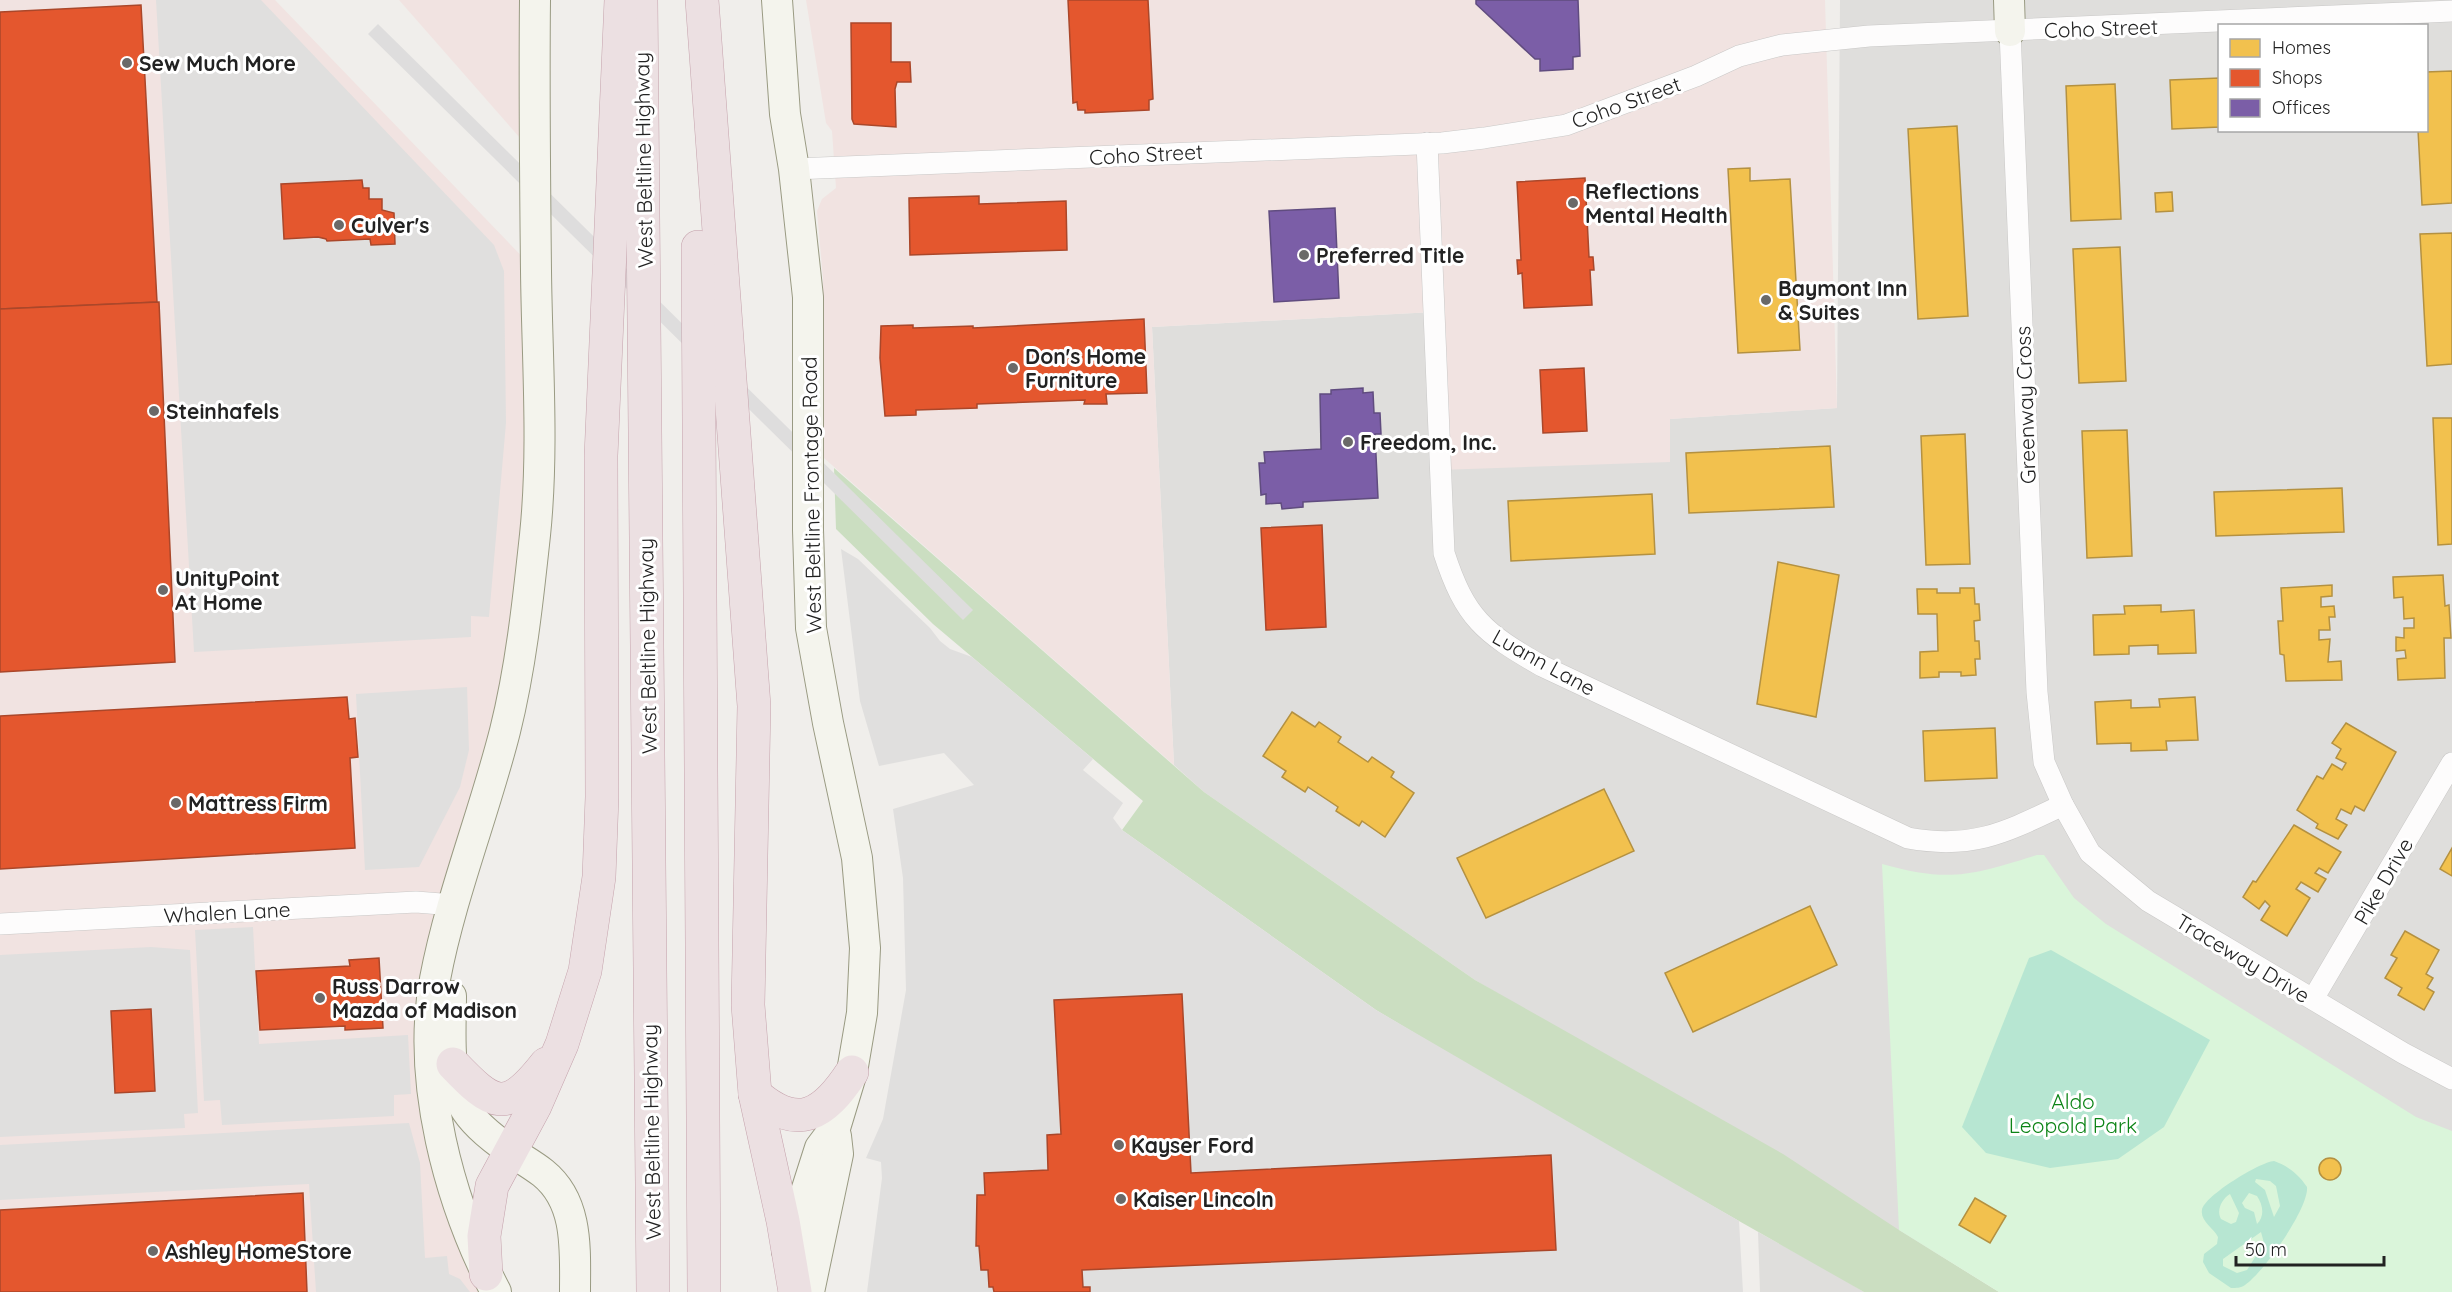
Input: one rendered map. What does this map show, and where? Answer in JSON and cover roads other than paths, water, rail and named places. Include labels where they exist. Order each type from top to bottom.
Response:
[{"type":"highway","points":[[491,1283],[484,1236],[486,1210],[492,1186],[512,1152],[562,1044],[585,971],[599,877],[602,797],[601,456],[621,0]]},
{"type":"highway","name":"West Beltline Highway","points":[[641,0],[652,1292]]},
{"type":"highway","points":[[700,0],[754,706],[748,1005],[755,1094],[795,1292]]},
{"type":"highway","points":[[700,0],[704,1292]]},
{"type":"highway","points":[[453,1064],[480,1092],[497,1099],[514,1096],[532,1081],[562,1044]]},
{"type":"highway","points":[[755,1094],[770,1108],[787,1115],[812,1112],[836,1097],[852,1072]]},
{"type":"street","points":[[491,1283],[442,1149],[433,1095],[431,1040],[435,981],[454,905],[506,727],[519,660],[535,532],[539,433],[534,154],[535,0]]},
{"type":"street","name":"West Beltline Frontage Road","points":[[777,0],[782,92],[794,169],[808,297],[808,530],[811,628],[828,723],[857,858],[864,917],[864,990],[852,1072],[835,1128],[820,1148],[787,1248],[779,1292]]},
{"type":"street","name":"Greenway Cross","points":[[2009,0],[2039,717],[2044,762],[2063,805]]},
{"type":"street","name":"Coho Street","points":[[794,169],[1427,143],[1484,138],[1566,125],[1696,76],[1739,56],[1792,42],[1869,36],[2452,11]]},
{"type":"street","name":"Luann Lane","points":[[1427,143],[1444,554],[1454,584],[1467,609],[1482,627],[1501,642],[1542,666],[1908,838],[1963,843],[1998,835],[2063,805]]},
{"type":"street","name":"Pike Drive","points":[[2313,999],[2452,763]]},
{"type":"street","name":"Traceway Drive","points":[[2063,805],[2090,853],[2148,901],[2452,1079]]},
{"type":"street","name":"Whalen Lane","points":[[0,924],[405,903],[454,905]]},
{"type":"street","points":[[454,905],[451,999],[453,1064],[461,1101],[481,1129],[544,1174],[558,1188],[570,1212],[575,1236],[575,1292]]},
{"type":"street","name":"West Beltline Frontage Road","points":[[809,1292],[838,1154],[835,1128]]},
{"type":"place","name":"Sew Much More","points":[[127,63]]},
{"type":"place","name":"Reflections Mental Health","points":[[1573,203]]},
{"type":"place","name":"Culver's","points":[[339,225]]},
{"type":"place","name":"Preferred Title","points":[[1304,255]]},
{"type":"place","name":"Baymont Inn & Suites","points":[[1766,300]]},
{"type":"place","name":"Don's Home Furniture","points":[[1013,368]]},
{"type":"place","name":"Steinhafels","points":[[154,411]]},
{"type":"place","name":"Freedom, Inc.","points":[[1348,442]]},
{"type":"place","name":"UnityPoint At Home","points":[[163,590]]},
{"type":"place","name":"Mattress Firm","points":[[176,803]]},
{"type":"place","name":"Russ Darrow Mazda of Madison","points":[[320,998]]},
{"type":"place","name":"Kayser Ford","points":[[1119,1145]]},
{"type":"place","name":"Kaiser Lincoln","points":[[1121,1199]]},
{"type":"place","name":"Ashley HomeStore","points":[[153,1251]]},
{"type":"park label","name":"Aldo Leopold Park","points":[[2073,1113]]}]
